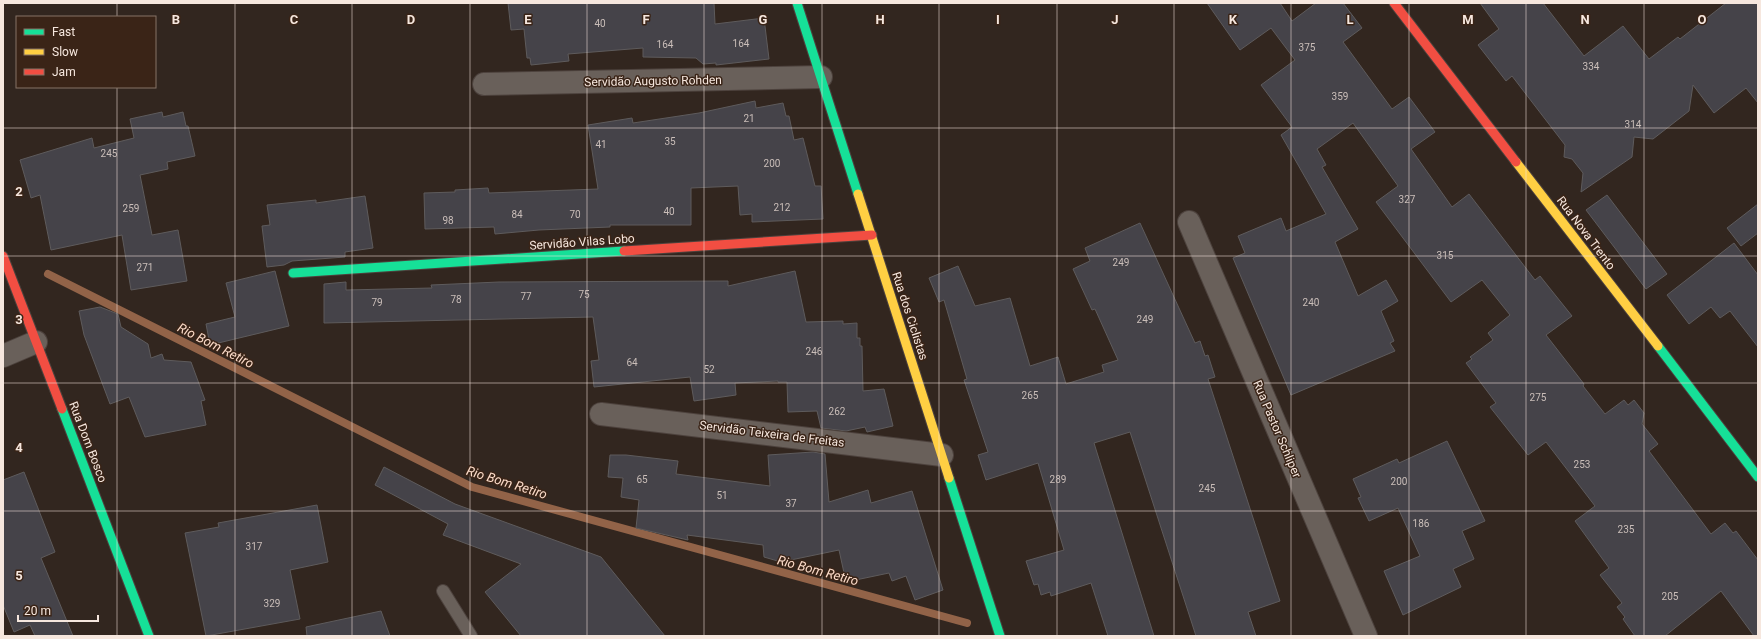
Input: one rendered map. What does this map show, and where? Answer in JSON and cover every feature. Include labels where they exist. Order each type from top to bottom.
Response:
[{"type":"street","name":"Rua dos Ciclistas","points":[[798,3],[1000,636]]},
{"type":"street","name":"Rua Nova Trento","points":[[1394,3],[1758,477]]},
{"type":"street","name":"Servidão Augusto Rohden","points":[[484,84],[821,77]]},
{"type":"street","name":"Rua Pastor Schliper","points":[[1189,222],[1366,636]]},
{"type":"street","name":"Servidão Vilas Lobo","points":[[292,273],[872,235]]},
{"type":"street","name":"Rua Dom Bosco","points":[[3,256],[149,636]]},
{"type":"street","points":[[3,356],[36,342]]},
{"type":"street","name":"Servidão Teixeira de Freitas","points":[[601,414],[942,455]]},
{"type":"lane","points":[[443,591],[471,636]]},
{"type":"building","points":[[508,3],[714,3],[715,24],[764,18],[769,59],[716,65],[716,63],[703,64],[696,58],[643,57],[643,48],[568,54],[569,61],[531,65],[530,58],[527,58],[524,29],[511,30]]},
{"type":"building","points":[[1207,3],[1280,3],[1292,21],[1316,3],[1343,3],[1362,28],[1343,42],[1392,109],[1409,97],[1435,132],[1411,149],[1452,207],[1469,194],[1535,280],[1540,276],[1572,316],[1546,335],[1584,384],[1583,386],[1605,414],[1624,400],[1628,405],[1634,400],[1644,413],[1642,424],[1658,444],[1649,451],[1711,534],[1725,523],[1733,533],[1736,531],[1758,560],[1758,636],[1754,636],[1721,591],[1665,636],[1635,636],[1623,619],[1625,617],[1617,607],[1622,603],[1600,575],[1609,568],[1575,521],[1595,506],[1546,442],[1528,455],[1490,407],[1496,403],[1466,363],[1472,359],[1470,357],[1493,340],[1488,333],[1510,315],[1482,280],[1451,302],[1376,202],[1398,186],[1353,123],[1317,149],[1326,165],[1322,167],[1358,229],[1335,242],[1358,296],[1386,280],[1398,301],[1381,311],[1394,341],[1390,343],[1395,351],[1291,395],[1233,258],[1245,253],[1238,236],[1281,218],[1286,231],[1326,214],[1281,135],[1292,127],[1261,85],[1295,60],[1271,28],[1240,50]]},
{"type":"building","points":[[1480,3],[1543,3],[1584,56],[1623,26],[1649,59],[1678,37],[1680,39],[1726,3],[1758,3],[1758,103],[1746,88],[1714,113],[1693,85],[1689,111],[1653,139],[1634,137],[1632,157],[1581,192],[1583,173],[1572,159],[1564,157],[1565,145],[1512,76],[1506,81],[1478,45],[1499,29]]},
{"type":"building","points":[[755,101],[756,108],[783,103],[786,116],[789,116],[794,140],[803,138],[815,186],[821,186],[823,219],[752,222],[752,214],[740,215],[738,186],[691,188],[691,225],[610,225],[610,227],[539,230],[495,234],[494,227],[425,229],[424,193],[455,192],[455,190],[488,188],[489,193],[598,189],[588,125],[632,118],[633,123],[699,113]]},
{"type":"building","points":[[162,112],[163,117],[183,112],[195,156],[167,162],[168,169],[140,175],[152,235],[178,230],[187,281],[131,290],[122,235],[51,250],[40,195],[31,198],[20,160],[92,138],[94,148],[134,138],[130,119]]},
{"type":"building","points":[[1607,195],[1667,274],[1646,289],[1586,210]]},
{"type":"building","points":[[365,196],[373,248],[345,252],[345,257],[292,261],[284,265],[267,267],[262,226],[270,225],[267,205],[316,200],[316,203]]},
{"type":"building","points":[[1758,204],[1758,233],[1741,246],[1727,228]]},
{"type":"building","points":[[1140,223],[1195,343],[1200,341],[1205,356],[1208,355],[1215,377],[1208,379],[1280,601],[1248,612],[1256,636],[1196,636],[1130,432],[1094,443],[1154,636],[1108,636],[1091,583],[1051,596],[1050,592],[1041,595],[1038,584],[1034,585],[1026,561],[1064,550],[1038,463],[986,480],[978,455],[988,452],[964,380],[967,379],[944,300],[939,302],[929,278],[958,266],[975,306],[1010,298],[1030,366],[1058,357],[1066,384],[1104,372],[1102,365],[1118,360],[1095,309],[1092,310],[1073,269],[1090,261],[1085,248]]},
{"type":"building","points":[[1734,243],[1758,275],[1758,347],[1730,311],[1720,318],[1711,307],[1689,324],[1667,295]]},
{"type":"building","points":[[275,271],[289,326],[210,345],[206,324],[235,317],[226,283]]},
{"type":"building","points":[[795,271],[806,322],[843,321],[843,324],[857,323],[857,338],[860,338],[860,346],[862,346],[863,391],[884,389],[893,426],[867,432],[865,427],[846,431],[821,428],[817,411],[788,412],[787,382],[735,383],[736,395],[694,401],[690,377],[594,387],[591,361],[599,360],[593,317],[324,323],[324,284],[346,282],[346,290],[432,288],[431,285],[499,282],[728,281],[728,286]]},
{"type":"building","points":[[100,307],[118,314],[121,327],[148,344],[151,358],[162,354],[164,360],[191,362],[205,400],[201,401],[206,425],[145,437],[129,397],[110,404],[84,335],[79,311]]},
{"type":"building","points":[[1447,441],[1485,521],[1462,531],[1474,559],[1453,569],[1461,587],[1403,615],[1384,571],[1420,556],[1398,508],[1369,521],[1358,498],[1361,497],[1353,479],[1397,459],[1399,463]]},
{"type":"building","points":[[813,452],[825,454],[829,502],[868,490],[871,503],[912,491],[943,590],[915,600],[906,576],[892,581],[889,573],[846,582],[839,550],[781,562],[764,557],[763,545],[687,535],[688,540],[636,528],[639,500],[621,497],[623,478],[608,477],[610,455],[626,455],[678,461],[676,474],[770,486],[768,455]]},
{"type":"building","points":[[384,467],[455,504],[601,557],[665,636],[521,636],[485,592],[521,564],[443,535],[448,524],[375,485]]},
{"type":"building","points":[[24,472],[55,552],[41,558],[73,636],[35,636],[30,625],[14,632],[3,605],[3,480]]},
{"type":"building","points":[[317,505],[328,562],[290,570],[300,619],[206,636],[185,533],[219,527],[218,523]]},
{"type":"building","points":[[381,611],[390,636],[307,636],[306,627]]},
{"type":"waterway","name":"Rio Bom Retiro","points":[[48,274],[472,487],[967,623]]},
{"type":"traffic: fast","points":[[797,3],[858,194]]},
{"type":"traffic: fast","points":[[293,273],[624,251]]},
{"type":"traffic: fast","points":[[1658,346],[1758,477]]},
{"type":"traffic: fast","points":[[62,409],[149,636]]},
{"type":"traffic: fast","points":[[949,478],[1000,636]]},
{"type":"traffic: slow","points":[[1516,162],[1658,346]]},
{"type":"traffic: slow","points":[[858,194],[949,478]]},
{"type":"traffic: jam","points":[[1394,3],[1516,162]]},
{"type":"traffic: jam","points":[[624,251],[872,235]]},
{"type":"traffic: jam","points":[[3,256],[62,409]]}]
